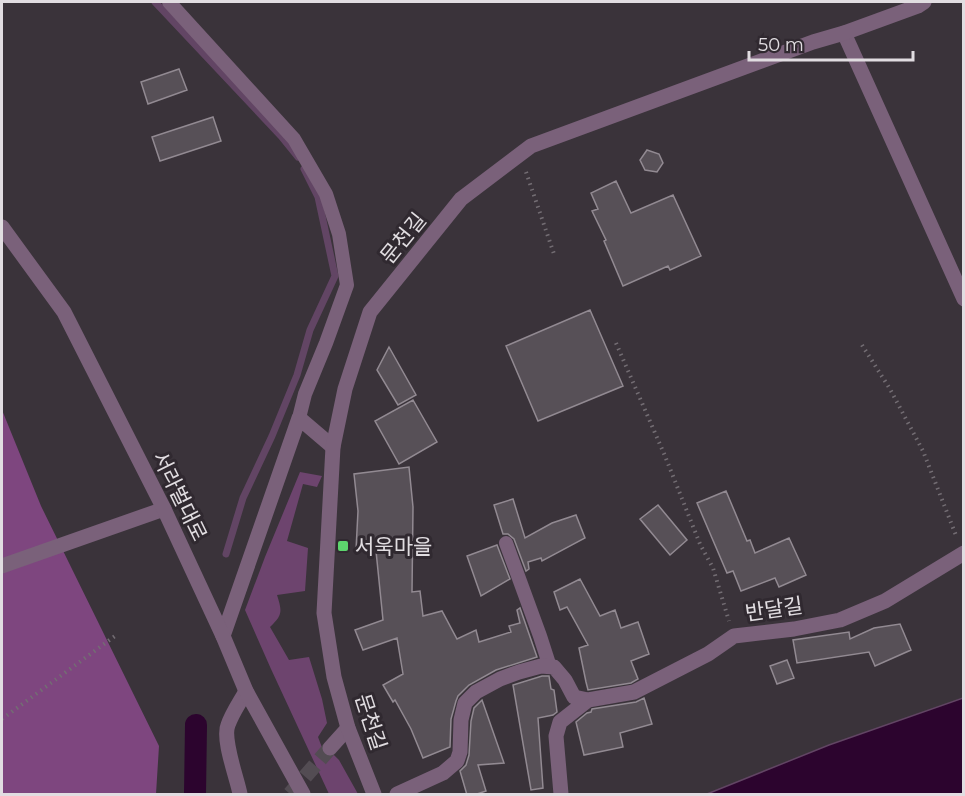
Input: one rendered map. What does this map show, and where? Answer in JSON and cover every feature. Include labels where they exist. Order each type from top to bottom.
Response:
[{"type":"street","name":"문천길","points":[[374,795],[348,729],[334,677],[324,613],[333,447],[345,389],[370,312],[461,199],[531,146],[924,2]]},
{"type":"street","points":[[844,33],[963,299]]},
{"type":"street","name":"서라벌대로","points":[[2,227],[64,312],[164,509],[223,636],[246,692],[303,795]]},
{"type":"street","points":[[223,636],[299,418],[333,447]]},
{"type":"street","points":[[2,566],[164,509]]},
{"type":"street","name":"반달길","points":[[561,795],[556,736],[560,722],[588,700],[634,692],[708,654],[734,636],[794,629],[840,620],[885,601],[963,553]]},
{"type":"street","points":[[397,795],[443,773],[457,761],[460,752],[460,720],[465,703],[476,692],[500,679],[542,666],[554,667],[565,680],[574,697],[588,700]]},
{"type":"street","points":[[240,795],[230,758],[226,727],[246,692]]},
{"type":"street","points":[[330,748],[348,729]]},
{"type":"lane","points":[[169,2],[294,139],[326,194],[339,234],[347,285],[305,394],[299,418]]},
{"type":"lane","points":[[506,543],[550,667]]},
{"type":"path","points":[[520,154],[554,254]]},
{"type":"path","points":[[616,343],[700,544],[713,568],[734,636]]},
{"type":"path","points":[[862,345],[890,389],[923,451],[963,553]]},
{"type":"path","points":[[2,719],[115,636]]},
{"type":"shaded area","points":[[2,410],[41,506],[159,746],[156,794],[2,794]]},
{"type":"shaded area","points":[[300,472],[322,476],[317,487],[303,484],[287,541],[308,548],[305,591],[277,595],[280,612],[270,627],[289,660],[309,657],[327,723],[318,737],[326,758],[332,753],[339,760],[358,794],[329,794],[245,610]]},
{"type":"shaded area","points":[[963,698],[963,794],[707,794],[829,745]]},
{"type":"building","points":[[179,69],[187,90],[148,104],[141,82]]},
{"type":"building","points":[[213,117],[221,141],[160,161],[152,137]]},
{"type":"building","points":[[647,150],[659,154],[663,163],[657,172],[645,170],[640,160]]},
{"type":"building","points":[[616,181],[631,213],[673,195],[701,256],[670,270],[668,266],[623,286],[604,241],[606,240],[592,211],[598,209],[591,193]]},
{"type":"building","points":[[590,310],[623,386],[538,421],[506,346]]},
{"type":"building","points":[[389,347],[416,395],[398,405],[377,370]]},
{"type":"building","points":[[413,400],[437,442],[399,464],[375,421]]},
{"type":"building","points":[[409,467],[413,507],[412,592],[420,591],[423,616],[442,611],[457,639],[476,630],[479,642],[511,632],[509,626],[520,623],[517,610],[520,608],[537,657],[496,670],[469,685],[456,701],[451,719],[450,747],[423,758],[411,729],[395,700],[393,702],[383,685],[403,674],[397,638],[363,650],[355,630],[383,620],[376,551],[356,550],[358,511],[354,474]]},
{"type":"building","points":[[726,491],[747,541],[750,540],[755,553],[789,538],[806,575],[779,587],[775,578],[741,591],[733,571],[727,573],[697,503]]},
{"type":"building","points":[[513,499],[525,538],[552,523],[576,515],[585,538],[542,561],[541,558],[528,562],[529,569],[526,571],[514,539],[508,534],[503,534],[494,505]]},
{"type":"building","points":[[658,505],[687,540],[670,555],[640,519]]},
{"type":"building","points":[[497,545],[510,579],[481,596],[467,556]]},
{"type":"building","points":[[580,579],[600,616],[615,610],[621,628],[638,622],[649,654],[631,661],[638,679],[631,683],[588,690],[579,648],[588,645],[567,607],[560,610],[554,592]]},
{"type":"building","points":[[900,624],[911,650],[875,666],[869,652],[797,663],[793,640],[849,632],[850,639],[874,628]]},
{"type":"building","points":[[787,660],[794,678],[777,684],[770,666]]},
{"type":"building","points":[[549,676],[551,689],[554,690],[557,712],[538,718],[543,788],[531,790],[513,685]]},
{"type":"building","points":[[644,698],[652,724],[620,733],[623,747],[584,755],[576,722],[592,709],[636,702]]},
{"type":"building","points":[[482,700],[504,763],[478,765],[486,791],[467,795],[460,771],[466,765],[469,755],[474,708]]},
{"type":"waterway","points":[[155,2],[298,157]]},
{"type":"waterway","points":[[226,554],[243,498],[272,436],[297,375],[310,330],[335,276],[318,197],[304,169]]},
{"type":"waterway","points":[[195,794],[196,725]]},
{"type":"tunnel","points":[[290,794],[330,748]]},
{"type":"place","name":"서욱마을","points":[[343,546]]}]
